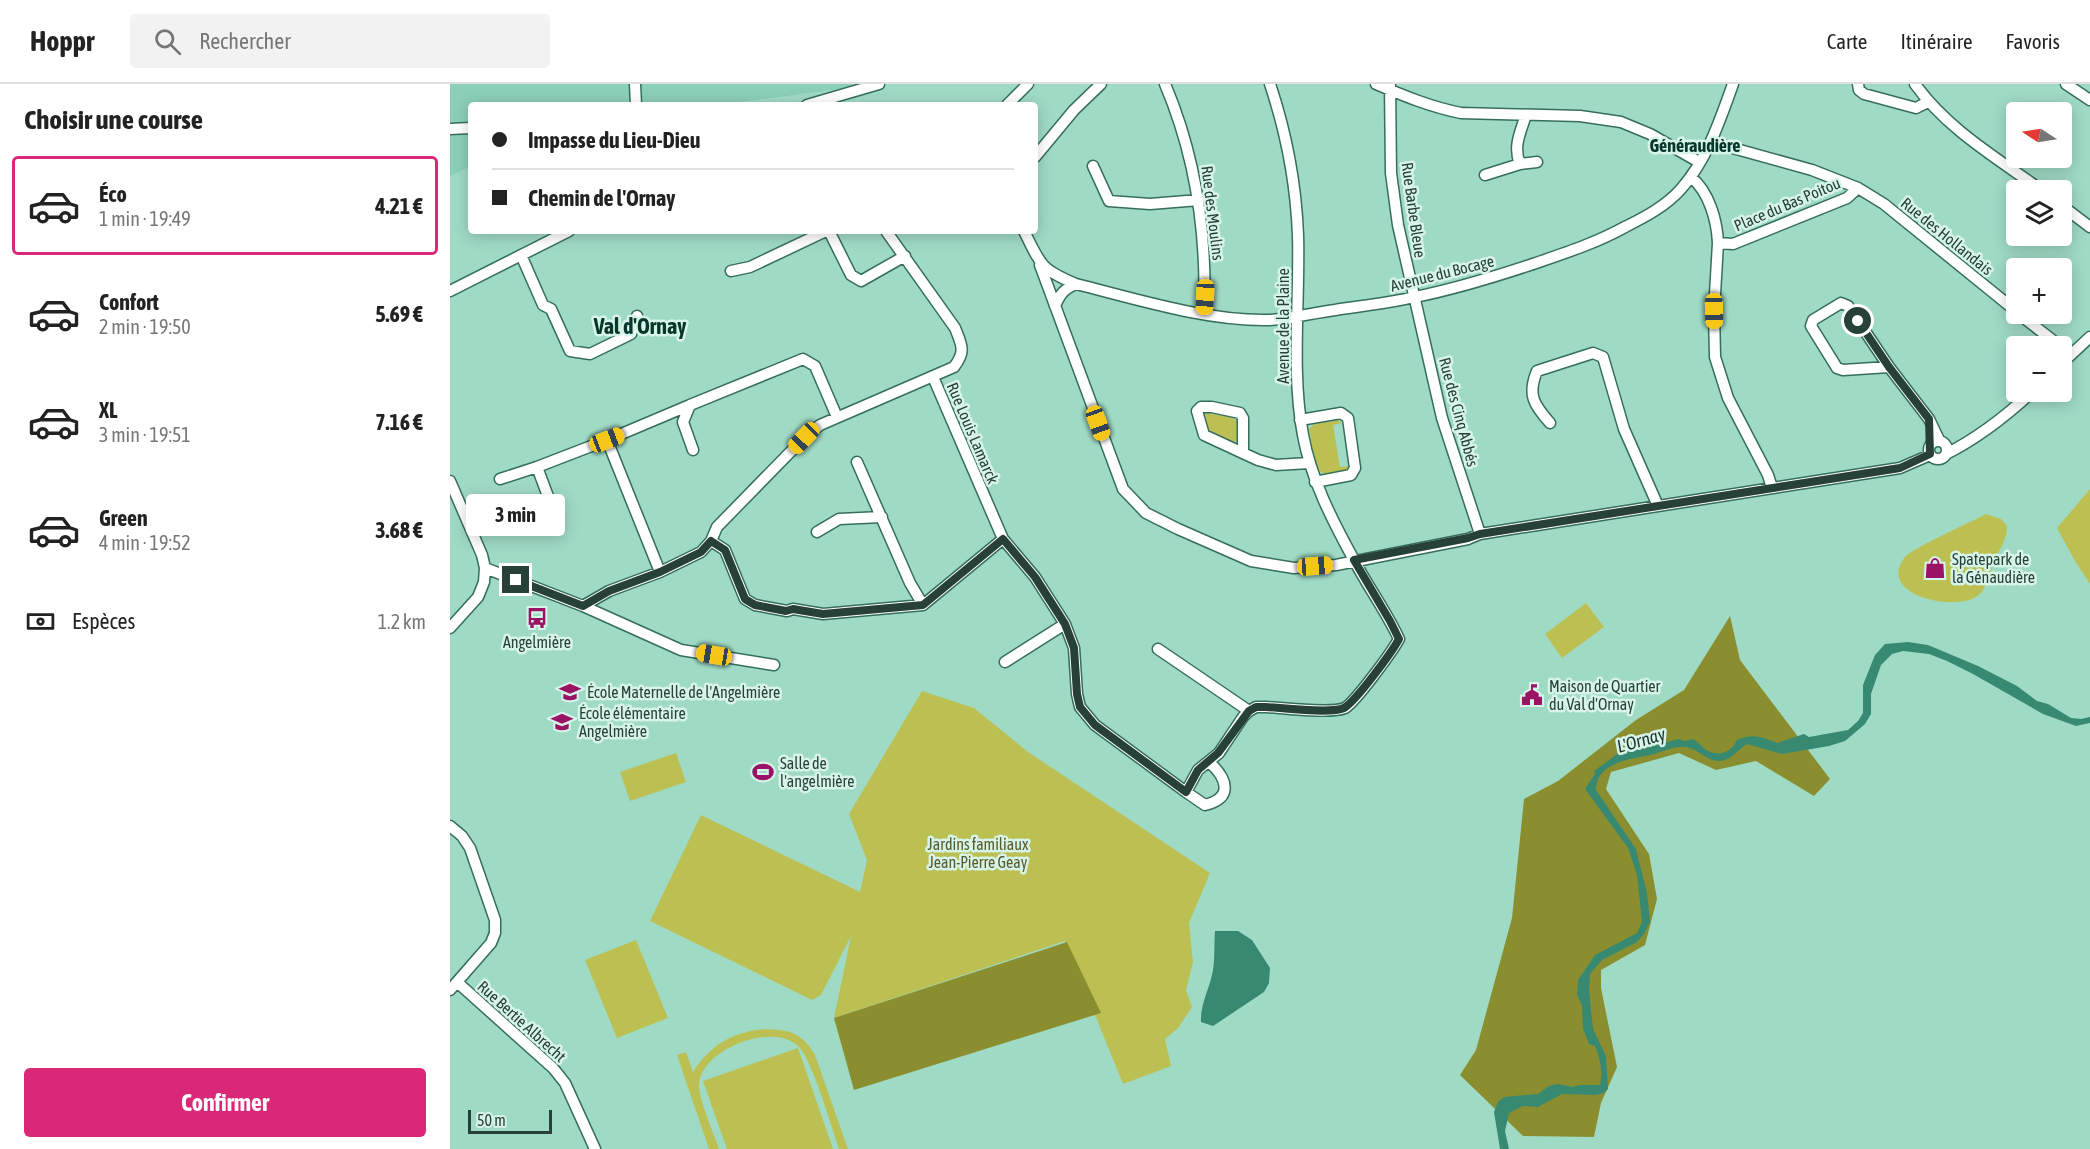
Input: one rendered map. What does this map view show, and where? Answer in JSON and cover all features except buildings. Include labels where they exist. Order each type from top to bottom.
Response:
[{"type":"street","points":[[635,84],[636,102]]},
{"type":"street","points":[[817,102],[879,84]]},
{"type":"street","points":[[1011,102],[1028,84]]},
{"type":"street","points":[[1038,153],[1066,119],[1101,84]]},
{"type":"street","name":"Rue des Moulins","points":[[1165,84],[1192,163],[1199,200],[1205,280],[1204,313]]},
{"type":"street","name":"Avenue de la Plaine","points":[[1249,711],[1256,707],[1334,711],[1346,707],[1392,652],[1399,639],[1354,560],[1315,482],[1309,463],[1300,420],[1298,389],[1298,234],[1294,189],[1280,115],[1270,84]]},
{"type":"street","points":[[1376,84],[1390,87],[1442,110],[1461,113],[1580,116],[1621,122],[1650,134],[1699,162]]},
{"type":"street","name":"Avenue du Bocage","points":[[1041,264],[1056,275],[1076,284],[1182,310],[1266,320],[1414,298],[1492,278],[1572,251],[1610,235],[1652,213],[1680,191],[1691,177],[1711,142],[1733,84]]},
{"type":"street","points":[[1858,84],[1859,90],[1864,94],[1916,108],[1928,102]]},
{"type":"street","points":[[1915,84],[1928,102],[1963,133],[2027,180]]},
{"type":"street","points":[[2067,84],[2090,100]]},
{"type":"street","name":"Rue Barbe Bleue","points":[[1390,87],[1391,172],[1398,225],[1414,298]]},
{"type":"street","points":[[1520,164],[1515,153],[1526,115]]},
{"type":"street","points":[[450,129],[468,128]]},
{"type":"street","name":"Place du Bas Poitou","points":[[1691,177],[1704,192],[1714,216],[1718,230],[1718,243],[1733,244],[1847,198],[1858,188],[1812,170],[1711,142]]},
{"type":"street","points":[[1485,175],[1520,164],[1537,162]]},
{"type":"street","points":[[1093,166],[1109,201],[1150,204],[1199,200]]},
{"type":"street","name":"Rue des Hollandais","points":[[1858,188],[1884,204],[2006,302]]},
{"type":"street","points":[[2072,214],[2090,227]]},
{"type":"street","points":[[450,291],[563,234]]},
{"type":"street","points":[[731,272],[750,267],[822,234]]},
{"type":"street","points":[[830,234],[851,275],[861,280],[905,256]]},
{"type":"street","name":"Rue Louis Lamarck","points":[[888,234],[955,328],[962,346],[962,356],[954,367],[933,377],[1003,539],[1035,577],[1065,624],[1074,648],[1080,707],[1095,725],[1186,792]]},
{"type":"street","points":[[1026,234],[1041,264],[1123,489],[1146,513],[1251,561],[1294,568],[1336,565],[1480,534],[1900,468],[1929,451],[1933,441],[1975,437]]},
{"type":"street","points":[[1718,243],[1714,311],[1715,357],[1728,398],[1773,488]]},
{"type":"street","points":[[521,255],[543,305],[551,309],[570,351],[590,354],[632,334],[637,316]]},
{"type":"street","points":[[1055,306],[1059,296],[1066,288],[1076,284]]},
{"type":"street","name":"Rue des Cinq Abbés","points":[[1414,298],[1442,418],[1480,534]]},
{"type":"street","points":[[1889,367],[1843,370],[1837,368],[1811,326],[1813,320],[1841,303],[1848,306],[1889,367],[1929,419],[1947,450],[1946,454]]},
{"type":"street","name":"Rue des Hollandais","points":[[2033,324],[2047,336]]},
{"type":"street","points":[[2072,354],[2090,337]]},
{"type":"street","points":[[1550,423],[1534,406],[1532,382],[1537,371],[1593,353],[1603,357],[1624,429],[1658,506]]},
{"type":"street","points":[[500,479],[607,440],[803,359],[815,366],[837,417]]},
{"type":"street","points":[[583,606],[609,591],[660,572],[701,552],[711,541],[717,527],[820,424],[933,377]]},
{"type":"street","points":[[1929,419],[1929,451],[1933,458],[1940,459],[1975,437],[2021,402]]},
{"type":"street","points":[[690,405],[682,422],[693,450]]},
{"type":"street","points":[[1243,453],[1243,418],[1240,413],[1201,406],[1197,411],[1204,435],[1258,460],[1276,465],[1309,463]]},
{"type":"street","points":[[1300,420],[1341,413],[1348,417],[1355,468],[1351,475],[1315,482]]},
{"type":"street","points":[[607,440],[660,572]]},
{"type":"street","points":[[857,462],[910,583],[923,605]]},
{"type":"street","points":[[537,467],[549,499],[549,513]]},
{"type":"street","points":[[450,481],[482,555],[485,568],[484,582],[478,597],[450,628]]},
{"type":"street","points":[[817,532],[839,519],[882,517]]},
{"type":"street","points":[[711,541],[725,550],[745,599],[755,605],[786,611],[793,609],[823,614],[923,605],[1003,539]]},
{"type":"street","points":[[485,568],[583,606],[681,650],[774,665]]},
{"type":"street","points":[[1005,662],[1065,624]]},
{"type":"street","points":[[1158,649],[1249,711],[1218,753],[1198,770],[1186,792],[1205,805],[1215,802],[1224,795],[1226,786],[1209,762]]},
{"type":"street","points":[[450,826],[462,836],[470,848],[495,920],[495,933],[491,943],[454,986]]},
{"type":"street","name":"Rue Bertie Albrecht","points":[[454,986],[553,1068],[565,1083],[595,1149]]},
{"type":"shaded area","points":[[450,84],[869,84],[739,102],[468,102],[468,167],[450,176]]},
{"type":"shaded area","points":[[1730,616],[1740,660],[1830,779],[1814,796],[1756,761],[1716,770],[1679,753],[1611,772],[1606,789],[1649,854],[1657,899],[1645,945],[1601,970],[1601,988],[1617,1067],[1601,1103],[1594,1137],[1523,1136],[1460,1075],[1476,1050],[1512,918],[1524,799],[1558,781],[1636,720],[1684,690]]},
{"type":"shaded area","points":[[1908,642],[1928,645],[1978,666],[2071,718],[2090,717],[2090,723],[2076,726],[2043,714],[1947,661],[1929,654],[1903,651],[1892,654],[1881,665],[1871,694],[1871,714],[1865,724],[1845,741],[1782,754],[1747,744],[1731,757],[1720,761],[1711,760],[1690,748],[1678,747],[1609,767],[1598,780],[1596,790],[1636,849],[1647,893],[1650,922],[1637,942],[1602,960],[1590,974],[1589,990],[1593,1029],[1606,1056],[1608,1089],[1596,1095],[1562,1094],[1538,1107],[1523,1106],[1509,1113],[1505,1131],[1509,1149],[1500,1149],[1494,1112],[1498,1102],[1504,1097],[1538,1094],[1549,1086],[1558,1084],[1573,1087],[1600,1085],[1601,1070],[1598,1055],[1595,1046],[1589,1044],[1583,1029],[1582,1006],[1577,995],[1578,980],[1595,955],[1637,933],[1642,922],[1637,875],[1628,848],[1585,789],[1595,774],[1594,771],[1620,752],[1642,749],[1678,739],[1685,741],[1693,739],[1706,750],[1722,753],[1732,747],[1737,740],[1753,736],[1777,743],[1804,734],[1809,737],[1848,730],[1863,713],[1863,685],[1875,655],[1885,644]]},
{"type":"shaded area","points":[[1215,931],[1238,931],[1252,940],[1270,968],[1269,983],[1264,992],[1213,1026],[1201,1022],[1201,1015],[1213,970]]},
{"type":"shaded area","points":[[1067,942],[1101,1013],[854,1090],[834,1018]]},
{"type":"green space","points":[[1206,413],[1231,417],[1237,421],[1236,441],[1233,443],[1209,432],[1202,417]]},
{"type":"green space","points":[[1337,420],[1342,423],[1333,425],[1340,467],[1349,466],[1346,471],[1327,475],[1317,470],[1309,429],[1314,424]]},
{"type":"green space","points":[[2090,489],[2090,584],[2057,528]]},
{"type":"green space","points":[[1986,514],[2001,519],[2007,526],[2007,531],[1980,594],[1970,600],[1939,601],[1923,598],[1910,591],[1901,582],[1899,571],[1905,557],[1910,553]]},
{"type":"green space","points":[[1586,603],[1604,627],[1562,658],[1545,634]]},
{"type":"green space","name":"Jardins familiaux Jean-Pierre Geay","points":[[922,691],[974,708],[1028,752],[1210,873],[1189,923],[1193,962],[1186,990],[1192,1007],[1178,1028],[1165,1039],[1171,1066],[1123,1084],[1065,941],[834,1018],[851,936],[821,995],[812,1000],[650,921],[701,815],[860,892],[867,860],[849,814]]},
{"type":"green space","points":[[676,753],[686,782],[630,801],[620,772]]},
{"type":"green space","points":[[636,940],[668,1018],[617,1038],[585,960]]},
{"type":"green space","points":[[764,1029],[781,1030],[794,1034],[810,1047],[815,1055],[848,1149],[839,1149],[816,1080],[799,1047],[788,1040],[774,1037],[741,1042],[713,1059],[703,1071],[699,1090],[719,1149],[709,1149],[677,1055],[686,1052],[693,1072],[707,1054],[723,1041],[742,1033]]},
{"type":"green space","points":[[798,1048],[833,1149],[727,1149],[703,1081]]},
{"type":"place","name":"Spatepark de la Génaudière","points":[[1935,568]]},
{"type":"place","name":"Angelmière","points":[[537,618]]},
{"type":"place","name":"École Maternelle de l'Angelmière","points":[[570,692]]},
{"type":"place","name":"Maison de Quartier du Val d'Ornay","points":[[1532,695]]},
{"type":"place","name":"École élémentaire Angelmière","points":[[562,722]]},
{"type":"place","name":"Salle de l'angelmière","points":[[763,772]]},
{"type":"district","name":"Généraudière","points":[[1695,145]]},
{"type":"district","name":"Val d'Ornay","points":[[640,326]]},
{"type":"route","points":[[516,580],[583,606],[609,591],[660,572],[701,552],[711,541],[725,550],[745,599],[755,605],[786,611],[793,609],[823,614],[923,605],[1003,539],[1035,577],[1065,624],[1074,648],[1077,694],[1080,707],[1086,716],[1186,792],[1198,770],[1218,753],[1236,725],[1249,711],[1256,707],[1334,711],[1346,707],[1392,652],[1399,639],[1354,560],[1480,534],[1900,468],[1930,454],[1928,451],[1929,419],[1889,367],[1858,321]]},
{"type":"water label","name":"L'Ornay","points":[[1641,740]]}]
